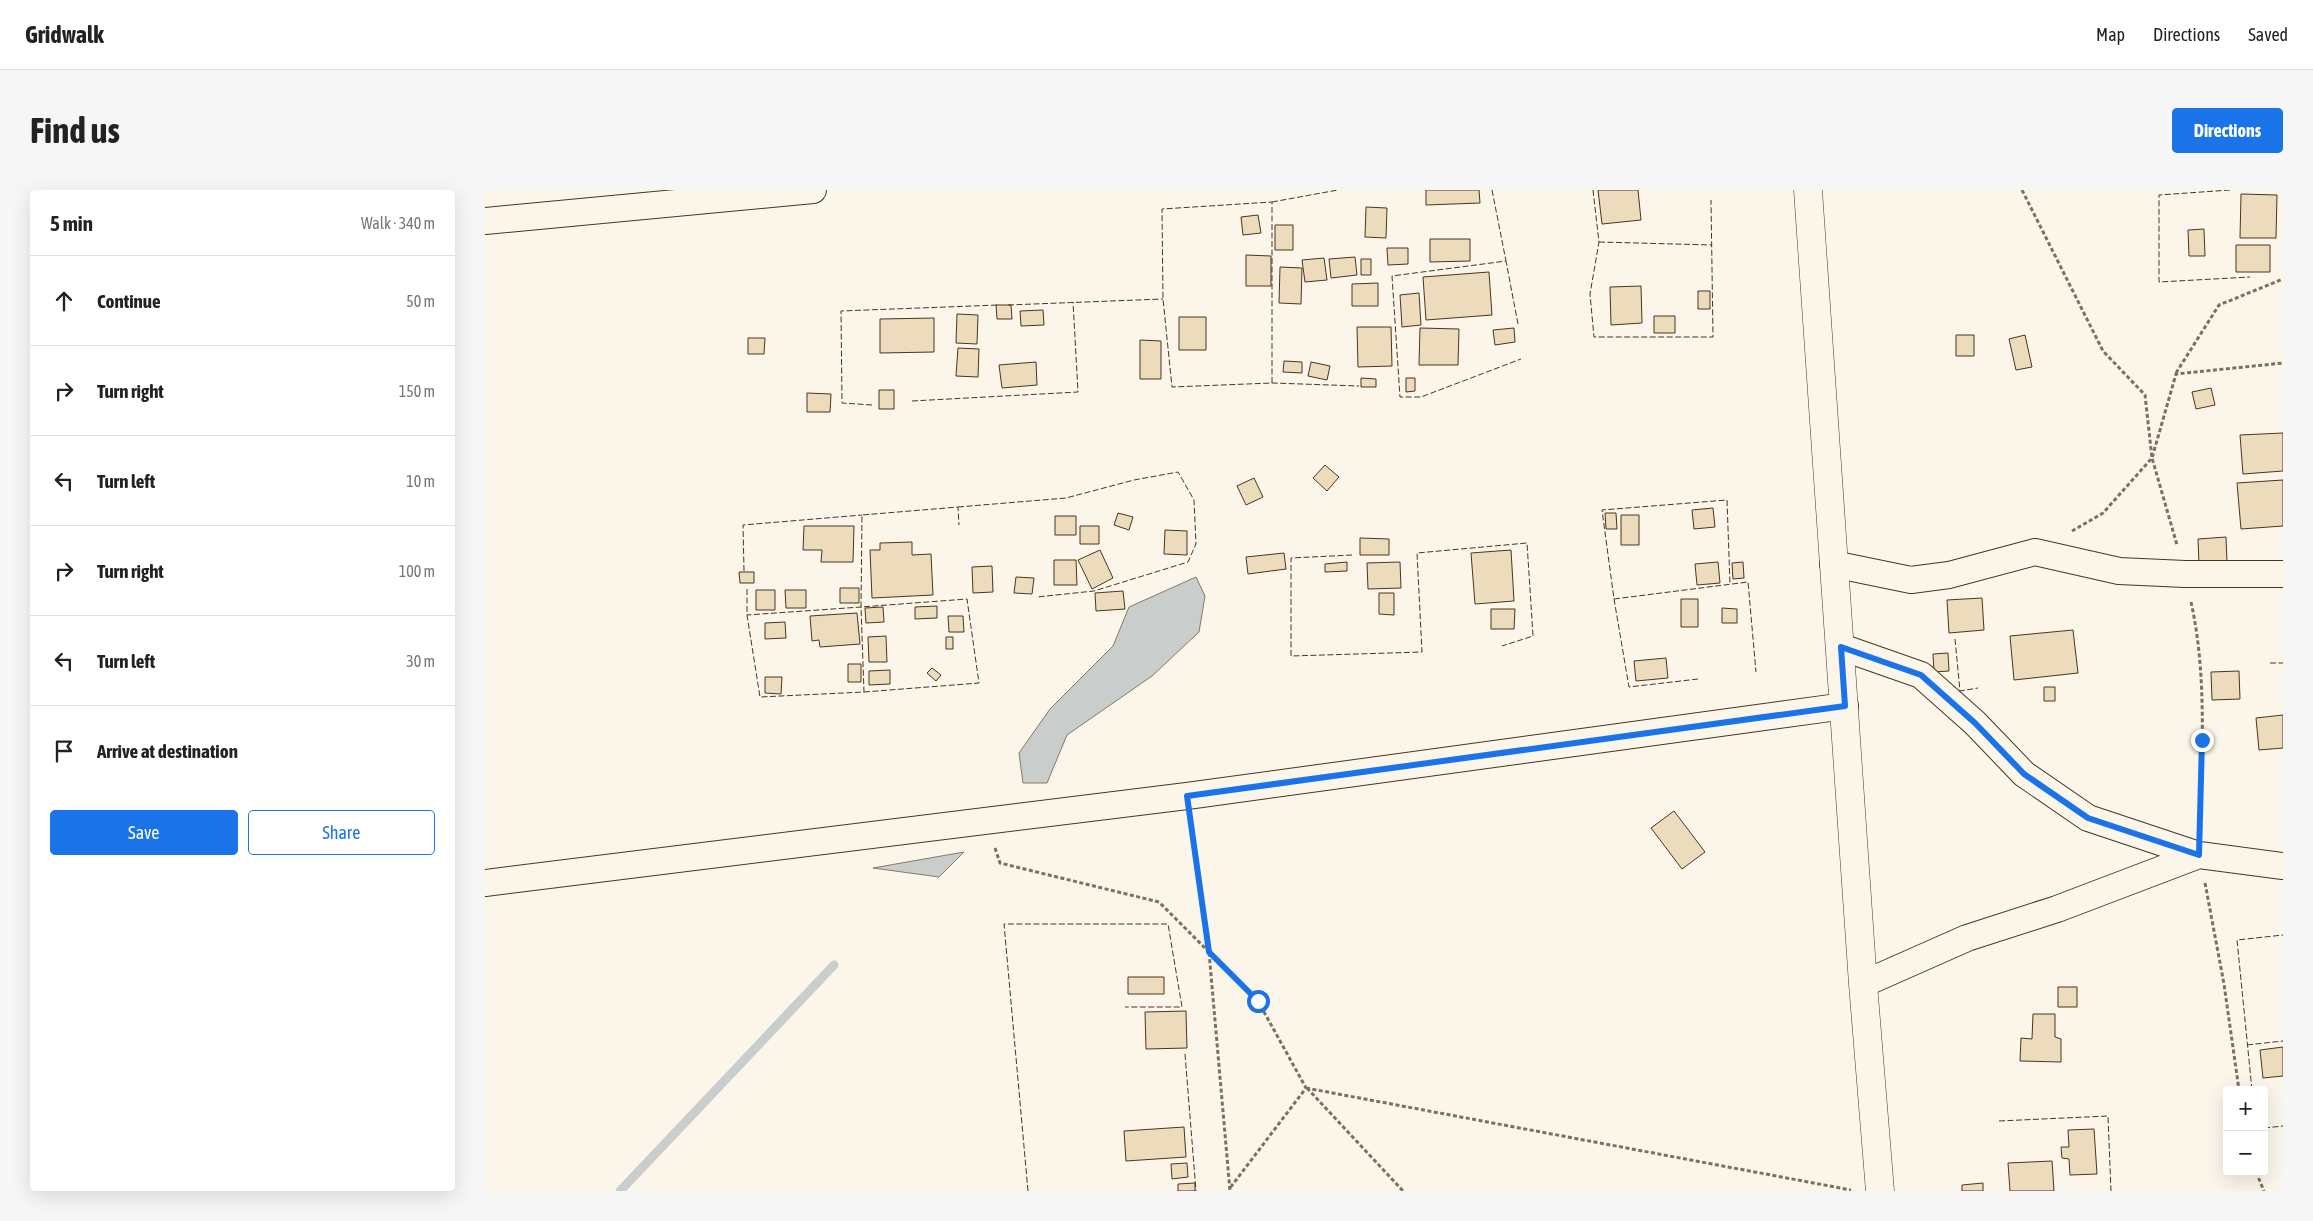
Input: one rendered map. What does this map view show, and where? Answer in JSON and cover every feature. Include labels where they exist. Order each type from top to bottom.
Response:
[{"type":"street","points":[[485,222],[813,190]]},
{"type":"street","points":[[1808,190],[1863,984],[1880,1191]]},
{"type":"street","points":[[1833,564],[1911,580],[1949,575],[2035,552],[2119,571],[2185,574],[2283,574]]},
{"type":"street","points":[[1841,647],[1921,675],[1975,723],[2024,774],[2088,818],[2199,855],[2283,866]]},
{"type":"street","points":[[485,883],[1187,796],[1845,706]]},
{"type":"street","points":[[1863,984],[1967,938],[2066,905],[2199,855]]},
{"type":"path","points":[[2022,190],[2103,351],[2145,395],[2151,458],[2185,574],[2198,634],[2202,740],[2199,855],[2224,984],[2238,1086]]},
{"type":"path","points":[[2035,552],[2103,513],[2151,458],[2176,374],[2219,305],[2283,279]]},
{"type":"path","points":[[2176,374],[2283,363]]},
{"type":"path","points":[[1187,796],[1209,952],[1230,1189]]},
{"type":"path","points":[[986,821],[1000,863],[1159,902],[1258,1001],[1306,1088],[1403,1191]]},
{"type":"path","points":[[1230,1189],[1306,1088]]},
{"type":"path","points":[[1306,1088],[1857,1191]]},
{"type":"path","points":[[2258,1176],[2264,1191]]},
{"type":"shaded area","points":[[1196,577],[1205,596],[1199,632],[1152,676],[1067,735],[1047,783],[1023,783],[1019,753],[1050,709],[1113,646],[1129,607]]},
{"type":"shaded area","points":[[964,852],[939,877],[873,868]]},
{"type":"building","points":[[1426,190],[1479,190],[1480,203],[1426,205]]},
{"type":"building","points":[[1598,190],[1638,190],[1641,220],[1602,224]]},
{"type":"building","points":[[2241,194],[2277,195],[2276,238],[2240,238]]},
{"type":"building","points":[[1366,207],[1387,208],[1386,238],[1365,237]]},
{"type":"building","points":[[1258,215],[1261,233],[1243,235],[1241,217]]},
{"type":"building","points":[[1275,225],[1293,225],[1293,250],[1275,250]]},
{"type":"building","points":[[2204,229],[2205,256],[2189,256],[2188,230]]},
{"type":"building","points":[[1430,239],[1470,239],[1470,261],[1430,262]]},
{"type":"building","points":[[2236,245],[2270,245],[2270,272],[2236,272]]},
{"type":"building","points":[[1387,248],[1408,248],[1408,264],[1388,265]]},
{"type":"building","points":[[1246,255],[1271,256],[1271,286],[1246,286]]},
{"type":"building","points":[[1355,257],[1357,275],[1331,278],[1329,259]]},
{"type":"building","points":[[1324,258],[1327,280],[1305,282],[1302,260]]},
{"type":"building","points":[[1361,259],[1371,259],[1371,275],[1361,275]]},
{"type":"building","points":[[1280,267],[1302,268],[1301,304],[1279,303]]},
{"type":"building","points":[[1489,272],[1492,315],[1426,320],[1423,277]]},
{"type":"building","points":[[1378,283],[1378,306],[1352,306],[1352,284]]},
{"type":"building","points":[[1641,286],[1642,323],[1611,325],[1610,287]]},
{"type":"building","points":[[1698,291],[1710,291],[1710,309],[1698,309]]},
{"type":"building","points":[[1419,293],[1421,325],[1402,327],[1400,295]]},
{"type":"building","points":[[996,305],[1011,305],[1012,319],[997,319]]},
{"type":"building","points":[[1043,310],[1044,325],[1021,326],[1020,311]]},
{"type":"building","points":[[957,314],[978,315],[977,344],[956,343]]},
{"type":"building","points":[[1654,316],[1675,316],[1675,333],[1654,333]]},
{"type":"building","points":[[1179,317],[1206,317],[1206,350],[1179,350]]},
{"type":"building","points":[[934,318],[934,352],[880,353],[880,319]]},
{"type":"building","points":[[1357,327],[1391,327],[1392,366],[1358,367]]},
{"type":"building","points":[[1420,328],[1459,329],[1458,365],[1419,365]]},
{"type":"building","points":[[1514,328],[1515,342],[1495,345],[1493,330]]},
{"type":"building","points":[[1956,335],[1974,335],[1974,356],[1956,356]]},
{"type":"building","points":[[2025,335],[2032,367],[2016,370],[2009,339]]},
{"type":"building","points":[[748,338],[765,338],[764,354],[748,354]]},
{"type":"building","points":[[1140,340],[1161,341],[1161,379],[1140,379]]},
{"type":"building","points":[[958,348],[979,349],[978,377],[956,376]]},
{"type":"building","points":[[1284,361],[1302,362],[1302,373],[1283,372]]},
{"type":"building","points":[[1036,362],[1037,385],[1002,388],[999,365]]},
{"type":"building","points":[[1311,362],[1330,366],[1327,380],[1308,376]]},
{"type":"building","points":[[1361,378],[1376,379],[1376,387],[1361,387]]},
{"type":"building","points":[[1406,378],[1415,378],[1415,391],[1406,392]]},
{"type":"building","points":[[2211,388],[2215,405],[2196,409],[2192,392]]},
{"type":"building","points":[[879,390],[894,390],[894,409],[879,409]]},
{"type":"building","points":[[807,393],[831,394],[830,412],[807,412]]},
{"type":"building","points":[[2283,433],[2283,471],[2243,474],[2240,435]]},
{"type":"building","points":[[1325,465],[1339,477],[1327,491],[1313,478]]},
{"type":"building","points":[[1254,478],[1263,497],[1246,505],[1237,486]]},
{"type":"building","points":[[2283,480],[2283,526],[2241,529],[2237,483]]},
{"type":"building","points":[[1713,508],[1715,527],[1694,529],[1692,510]]},
{"type":"building","points":[[1118,513],[1133,517],[1129,530],[1114,525]]},
{"type":"building","points":[[1605,513],[1616,513],[1617,529],[1606,529]]},
{"type":"building","points":[[1621,515],[1639,515],[1639,545],[1621,545]]},
{"type":"building","points":[[1055,516],[1076,516],[1076,535],[1055,535]]},
{"type":"building","points":[[804,526],[854,526],[853,562],[821,562],[822,550],[803,550]]},
{"type":"building","points":[[1080,526],[1099,526],[1099,544],[1080,544]]},
{"type":"building","points":[[1165,530],[1187,531],[1187,555],[1164,554]]},
{"type":"building","points":[[2226,537],[2227,562],[2199,564],[2198,539]]},
{"type":"building","points":[[1360,538],[1389,539],[1389,555],[1360,555]]},
{"type":"building","points":[[912,542],[912,555],[931,554],[933,595],[872,598],[870,550],[880,550],[880,543]]},
{"type":"building","points":[[1100,550],[1113,578],[1092,589],[1078,560]]},
{"type":"building","points":[[1511,550],[1514,601],[1475,604],[1471,553]]},
{"type":"building","points":[[1284,553],[1286,569],[1248,574],[1246,557]]},
{"type":"building","points":[[1054,560],[1076,560],[1077,585],[1054,585]]},
{"type":"building","points":[[1347,562],[1347,571],[1325,572],[1325,564]]},
{"type":"building","points":[[1400,562],[1401,588],[1368,589],[1367,563]]},
{"type":"building","points":[[1718,562],[1720,583],[1697,585],[1695,564]]},
{"type":"building","points":[[1743,562],[1744,578],[1733,579],[1732,563]]},
{"type":"building","points":[[992,566],[993,592],[973,593],[972,567]]},
{"type":"building","points":[[739,572],[754,572],[754,583],[740,583]]},
{"type":"building","points":[[1016,577],[1034,578],[1032,594],[1014,593]]},
{"type":"building","points":[[840,588],[859,588],[859,603],[840,603]]},
{"type":"building","points":[[756,590],[775,590],[775,610],[756,610]]},
{"type":"building","points":[[785,590],[806,590],[806,608],[786,608]]},
{"type":"building","points":[[1123,591],[1125,609],[1096,611],[1095,593]]},
{"type":"building","points":[[1379,593],[1394,593],[1394,615],[1379,614]]},
{"type":"building","points":[[1982,598],[1984,630],[1949,633],[1947,600]]},
{"type":"building","points":[[1681,599],[1698,599],[1698,627],[1681,627]]},
{"type":"building","points":[[937,606],[937,618],[915,619],[915,607]]},
{"type":"building","points":[[883,607],[884,622],[866,623],[865,608]]},
{"type":"building","points":[[1722,608],[1737,609],[1737,623],[1722,623]]},
{"type":"building","points":[[1491,609],[1515,609],[1514,629],[1491,629]]},
{"type":"building","points":[[857,613],[860,644],[820,647],[819,640],[812,641],[810,616]]},
{"type":"building","points":[[948,616],[963,616],[964,632],[949,632]]},
{"type":"building","points":[[785,622],[786,638],[765,639],[765,623]]},
{"type":"building","points":[[2073,630],[2078,673],[2014,680],[2010,636]]},
{"type":"building","points":[[886,636],[887,662],[869,662],[868,637]]},
{"type":"building","points":[[946,637],[953,637],[953,649],[946,649]]},
{"type":"building","points":[[1948,653],[1949,671],[1934,672],[1933,654]]},
{"type":"building","points":[[1666,658],[1668,678],[1636,681],[1634,661]]},
{"type":"building","points":[[848,664],[861,664],[861,682],[848,682]]},
{"type":"building","points":[[932,668],[941,675],[936,681],[927,673]]},
{"type":"building","points":[[890,670],[890,684],[869,685],[869,671]]},
{"type":"building","points":[[2239,671],[2240,699],[2212,700],[2211,672]]},
{"type":"building","points":[[765,677],[782,677],[781,694],[765,693]]},
{"type":"building","points":[[2044,687],[2055,687],[2055,701],[2044,701]]},
{"type":"building","points":[[2283,715],[2283,748],[2259,750],[2256,718]]},
{"type":"building","points":[[1674,811],[1705,852],[1682,869],[1651,828]]},
{"type":"building","points":[[1128,977],[1164,977],[1164,994],[1128,994]]},
{"type":"building","points":[[2058,987],[2077,987],[2077,1007],[2058,1007]]},
{"type":"building","points":[[1186,1011],[1187,1048],[1146,1049],[1145,1012]]},
{"type":"building","points":[[2033,1014],[2055,1014],[2055,1037],[2061,1039],[2061,1062],[2020,1061],[2021,1038],[2032,1039]]},
{"type":"building","points":[[2283,1047],[2283,1076],[2263,1078],[2260,1050]]},
{"type":"building","points":[[1184,1127],[1186,1157],[1126,1161],[1124,1131]]},
{"type":"building","points":[[2094,1129],[2097,1174],[2070,1175],[2069,1159],[2062,1158],[2061,1147],[2069,1147],[2068,1130]]},
{"type":"building","points":[[2052,1161],[2054,1191],[2010,1191],[2008,1163]]},
{"type":"building","points":[[1187,1163],[1188,1177],[1172,1179],[1171,1164]]},
{"type":"building","points":[[1195,1183],[1195,1191],[1178,1191],[1178,1184]]},
{"type":"building","points":[[1983,1183],[1983,1191],[1962,1191],[1962,1185]]},
{"type":"waterway","points":[[620,1191],[834,965]]},
{"type":"fence","points":[[1272,202],[1338,190]]},
{"type":"fence","points":[[1492,190],[1506,261]]},
{"type":"fence","points":[[1593,190],[1599,242],[1590,294],[1594,337],[1713,337],[1711,200]]},
{"type":"fence","points":[[2230,190],[2159,195],[2159,282],[2250,277]]},
{"type":"fence","points":[[1272,383],[1272,202],[1162,209],[1163,299],[1172,387],[1272,383],[1359,386]]},
{"type":"fence","points":[[1599,242],[1712,245]]},
{"type":"fence","points":[[1518,324],[1506,261],[1392,276],[1400,397],[1421,397],[1521,359]]},
{"type":"fence","points":[[1008,305],[1163,299]]},
{"type":"fence","points":[[912,401],[1078,392],[1073,302]]},
{"type":"fence","points":[[872,405],[842,403],[841,311],[998,305]]},
{"type":"fence","points":[[958,507],[1066,498],[1134,480],[1178,472],[1194,500],[1196,544],[1188,562],[1094,591],[1037,597]]},
{"type":"fence","points":[[1698,679],[1629,687],[1614,599],[1602,510],[1727,500],[1730,584]]},
{"type":"fence","points":[[864,692],[979,683],[967,599],[861,607],[862,515],[958,507],[959,525]]},
{"type":"fence","points":[[744,571],[743,525],[862,515]]},
{"type":"fence","points":[[1352,555],[1291,558],[1291,656],[1422,652],[1417,553],[1527,543],[1533,636],[1502,646]]},
{"type":"fence","points":[[1614,599],[1748,582],[1756,672]]},
{"type":"fence","points":[[747,589],[747,615],[760,697],[864,692],[861,607],[747,615]]},
{"type":"fence","points":[[1955,639],[1960,691],[1978,688]]},
{"type":"fence","points":[[2270,663],[2283,663]]},
{"type":"fence","points":[[1028,1191],[1004,924],[1168,924],[1182,1007],[1125,1007]]},
{"type":"fence","points":[[2252,1086],[2237,940],[2283,935]]},
{"type":"fence","points":[[2247,1045],[2283,1041]]},
{"type":"fence","points":[[1185,1054],[1196,1191]]},
{"type":"fence","points":[[1999,1121],[2108,1116],[2111,1191]]},
{"type":"fence","points":[[2268,1128],[2283,1126]]},
{"type":"route","points":[[1258,1001],[1209,952],[1187,796],[1845,706],[1841,647],[1921,675],[1975,723],[2024,774],[2088,818],[2199,855],[2202,740]]}]
